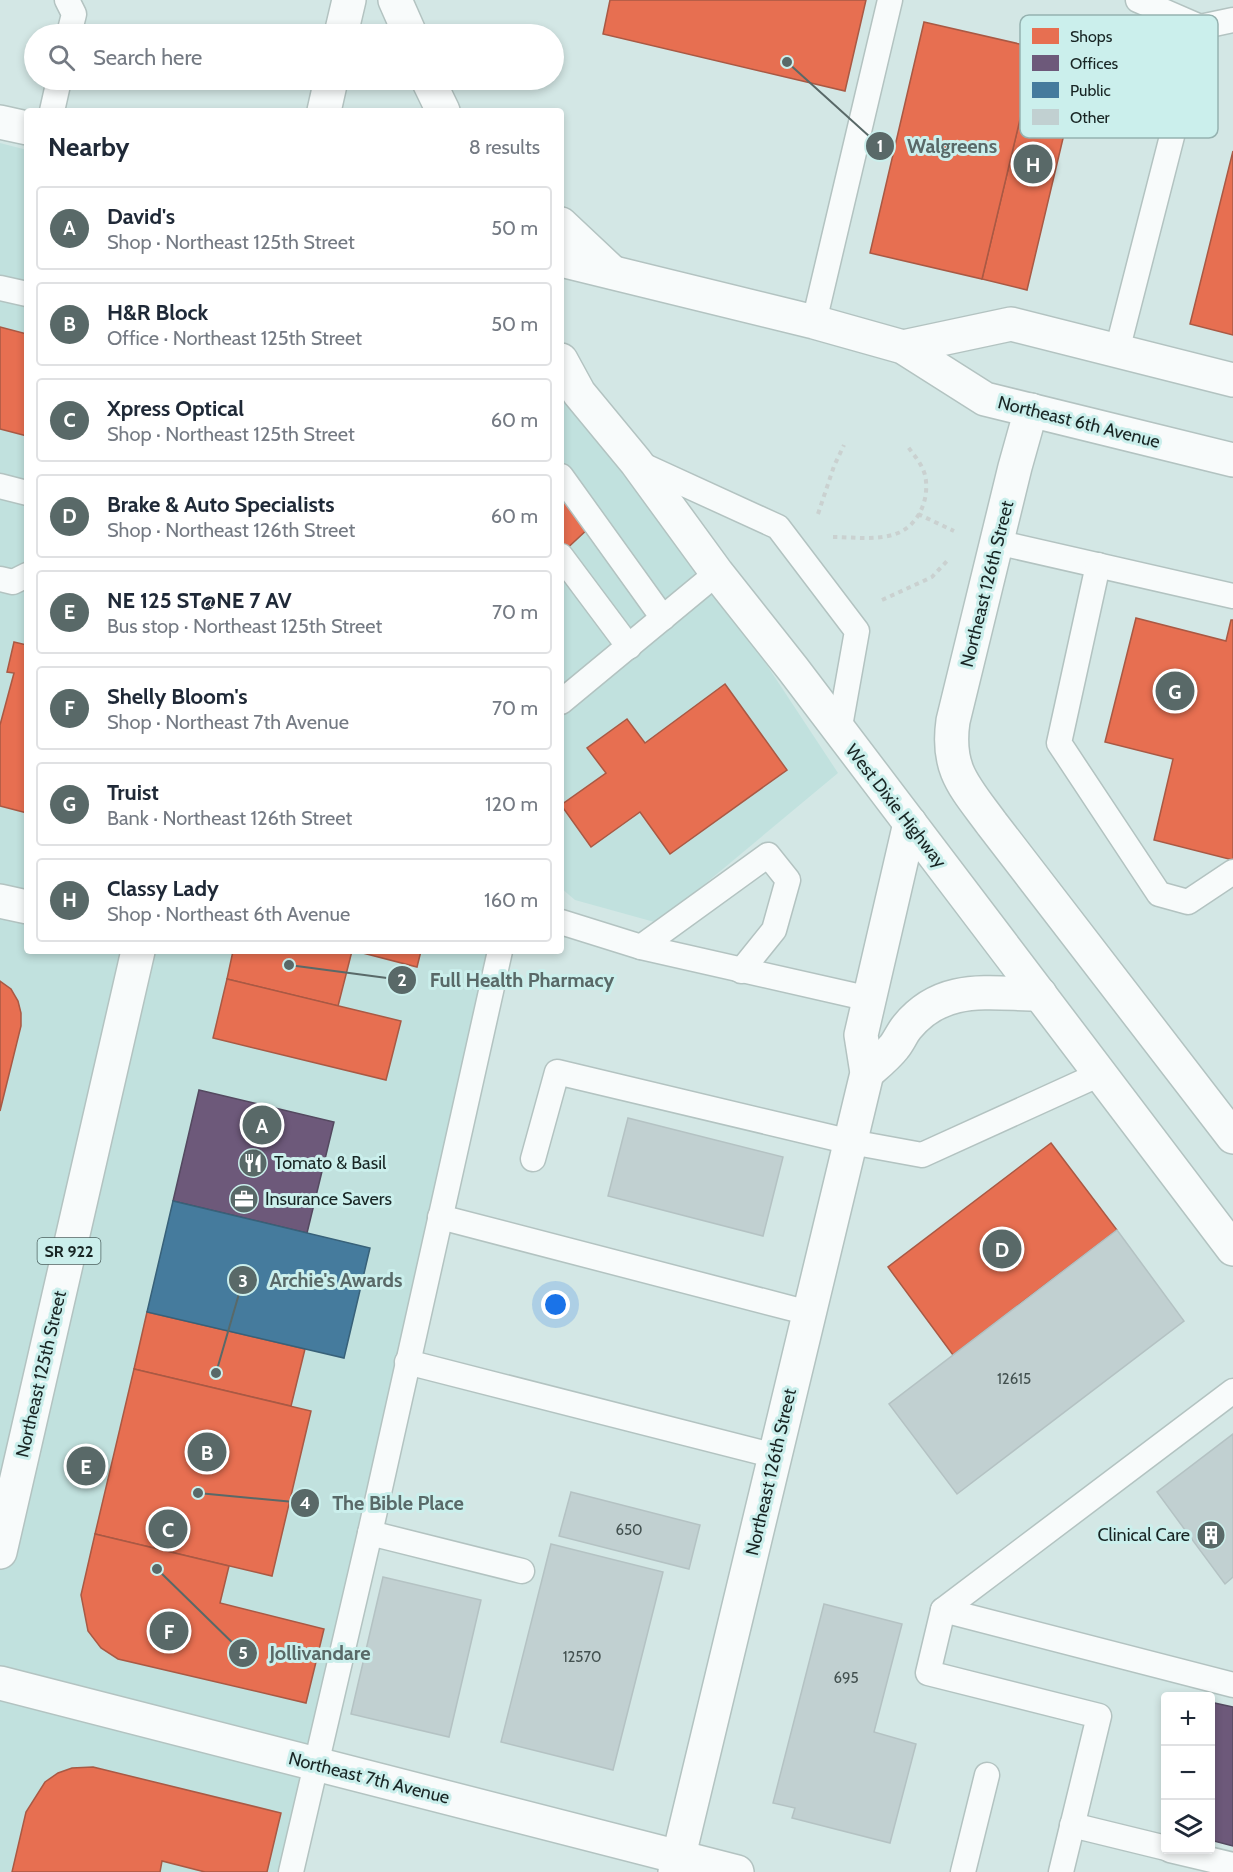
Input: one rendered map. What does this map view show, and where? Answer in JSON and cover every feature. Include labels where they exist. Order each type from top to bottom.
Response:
[{"type":"main road","points":[[343,24],[349,0]]},
{"type":"main road","points":[[394,0],[406,24]]},
{"type":"main road","points":[[325,108],[329,90]]},
{"type":"main road","points":[[433,90],[442,108]]},
{"type":"main road","points":[[0,122],[24,127]]},
{"type":"main road","points":[[564,227],[612,272]]},
{"type":"main road","name":"Northeast 6th Avenue","points":[[564,261],[903,346],[985,399],[1233,460]]},
{"type":"main road","name":"Northeast 6th Avenue","points":[[903,346],[1011,324],[1233,380]]},
{"type":"main road","name":"West Dixie Highway","points":[[564,367],[579,393],[636,462],[717,573],[1233,1250]]},
{"type":"main road","name":"Northeast 126th Street","points":[[1031,410],[996,542],[953,721],[950,739],[952,759],[961,780],[992,824],[1233,1137]]},
{"type":"main road","name":"Northeast 126th Street","points":[[677,1865],[867,1073],[861,1035],[909,823]]},
{"type":"main road","points":[[0,901],[24,906]]},
{"type":"main road","name":"Northeast 125th Street","points":[[0,1552],[137,954]]},
{"type":"main road","points":[[867,1073],[894,1048],[906,1028],[936,1001],[952,996],[977,993],[1040,994]]},
{"type":"main road","name":"Northeast 7th Avenue","points":[[0,1683],[316,1765],[677,1865],[737,1872]]},
{"type":"lane","points":[[67,0],[74,14],[72,24]]},
{"type":"lane","points":[[814,322],[890,0]]},
{"type":"lane","points":[[1138,0],[1172,15]]},
{"type":"lane","points":[[1218,23],[1233,20]]},
{"type":"lane","points":[[53,108],[57,90]]},
{"type":"lane","points":[[1118,351],[1172,138]]},
{"type":"lane","points":[[0,288],[24,293]]},
{"type":"lane","points":[[636,462],[778,527],[803,559],[857,632],[839,732]]},
{"type":"lane","points":[[564,480],[663,618]]},
{"type":"lane","points":[[0,486],[24,492]]},
{"type":"lane","points":[[996,542],[1233,596]]},
{"type":"lane","points":[[564,560],[629,646]]},
{"type":"lane","points":[[1098,565],[1059,743],[1159,894],[1188,902],[1233,872]]},
{"type":"lane","points":[[564,696],[717,573]]},
{"type":"lane","points":[[0,579],[13,582],[24,576]]},
{"type":"lane","points":[[641,947],[768,855],[788,880],[774,930],[741,971]]},
{"type":"lane","points":[[564,923],[641,947],[870,999]]},
{"type":"lane","points":[[291,1872],[370,1533],[499,954]]},
{"type":"lane","points":[[533,1159],[557,1072],[851,1142],[922,1155],[1100,1074]]},
{"type":"lane","points":[[440,1217],[809,1313]]},
{"type":"lane","points":[[407,1362],[776,1456]]},
{"type":"lane","points":[[1061,1872],[1099,1716],[928,1674],[943,1610],[1233,1391]]},
{"type":"lane","points":[[370,1533],[522,1570]]},
{"type":"lane","points":[[943,1610],[1233,1685]]},
{"type":"lane","points":[[963,1872],[987,1775]]},
{"type":"lane","points":[[1072,1825],[1161,1847]]},
{"type":"lane","points":[[1187,1854],[1233,1865]]},
{"type":"path","points":[[817,518],[834,466],[844,445]]},
{"type":"path","points":[[832,537],[879,537],[897,534],[911,525],[926,495],[925,475],[918,460],[908,447]]},
{"type":"path","points":[[918,514],[963,535]]},
{"type":"path","points":[[878,601],[932,577],[952,555]]},
{"type":"shaded area","points":[[0,143],[24,149],[24,954],[510,954],[298,1872],[0,1872]]},
{"type":"shaded area","points":[[564,358],[838,773],[658,923],[575,900],[564,891]]},
{"type":"building: Shops","points":[[610,0],[866,0],[845,91],[603,34]]},
{"type":"building: Shops","points":[[924,22],[1020,44],[1020,119],[982,279],[870,253]]},
{"type":"building: Shops","points":[[1020,119],[1020,138],[1063,138],[1027,290],[982,279]]},
{"type":"building: Shops","points":[[1233,151],[1233,335],[1190,324]]},
{"type":"building: Shops","points":[[0,327],[24,333],[24,435],[0,429]]},
{"type":"building: Shops","points":[[564,498],[591,526],[564,551]]},
{"type":"building: Shops","points":[[1136,618],[1226,641],[1231,620],[1233,620],[1233,860],[1154,840],[1173,759],[1105,742]]},
{"type":"building: Shops","points":[[14,642],[24,644],[24,812],[0,806],[0,725],[14,673],[7,672]]},
{"type":"building: Shops","points":[[725,684],[787,770],[670,854],[640,812],[591,847],[564,809],[564,803],[606,773],[587,748],[627,719],[645,743]]},
{"type":"building: Shops","points":[[232,954],[351,954],[338,1006],[227,979]]},
{"type":"building: Shops","points":[[367,954],[420,954],[417,967]]},
{"type":"building: Shops","points":[[227,979],[401,1021],[386,1080],[213,1038]]},
{"type":"building: Shops","points":[[0,981],[11,989],[18,1001],[21,1026],[0,1111]]},
{"type":"building: Shops","points":[[1051,1143],[1117,1230],[953,1355],[888,1267]]},
{"type":"building: Shops","points":[[147,1312],[305,1349],[291,1406],[134,1369]]},
{"type":"building: Shops","points":[[134,1369],[311,1411],[272,1576],[95,1534]]},
{"type":"building: Shops","points":[[95,1534],[229,1566],[220,1603],[324,1629],[306,1703],[118,1659],[101,1648],[88,1631],[81,1595]]},
{"type":"building: Shops","points":[[93,1767],[281,1813],[267,1872],[205,1872],[162,1861],[160,1872],[12,1872],[26,1812],[45,1782],[58,1773],[72,1768]]},
{"type":"building: Offices","points":[[199,1090],[334,1122],[307,1233],[173,1201]]},
{"type":"building: Offices","points":[[1215,1703],[1233,1707],[1233,1846],[1215,1841]]},
{"type":"building: Public","points":[[173,1201],[370,1248],[344,1358],[147,1312]]},
{"type":"building: Other","points":[[628,1118],[783,1157],[763,1236],[608,1196]]},
{"type":"building: Other","points":[[1117,1230],[1184,1321],[957,1494],[889,1404]]},
{"type":"building: Other","name":"Clinical Care","points":[[1233,1434],[1233,1577],[1225,1584],[1157,1492]]},
{"type":"building: Other","points":[[571,1492],[700,1525],[689,1569],[559,1536]]},
{"type":"building: Other","points":[[551,1544],[663,1572],[613,1770],[501,1742]]},
{"type":"building: Other","points":[[383,1577],[481,1600],[449,1737],[351,1714]]},
{"type":"building: Other","points":[[824,1604],[902,1624],[874,1732],[916,1744],[890,1843],[792,1818],[795,1808],[773,1803]]},
{"type":"place","name":"Walgreens","points":[[787,62]]},
{"type":"place","name":"Classy Lady","points":[[1033,164]]},
{"type":"place","name":"Truist","points":[[1175,691]]},
{"type":"place","name":"Full Health Pharmacy","points":[[289,965]]},
{"type":"place","name":"David's","points":[[262,1125]]},
{"type":"place","name":"Tomato & Basil","points":[[253,1163]]},
{"type":"place","name":"Insurance Savers","points":[[244,1199]]},
{"type":"place","name":"Brake & Auto Specialists","points":[[1002,1249]]},
{"type":"place","name":"Archie's Awards","points":[[216,1373]]},
{"type":"place","name":"H&R Block","points":[[207,1452]]},
{"type":"place","name":"NE 125 ST@NE 7 AV","points":[[86,1466]]},
{"type":"place","name":"The Bible Place","points":[[198,1493]]},
{"type":"place","name":"Xpress Optical","points":[[168,1529]]},
{"type":"place","name":"Clinical Care","points":[[1211,1535]]},
{"type":"place","name":"Jollivandare","points":[[157,1569]]},
{"type":"place","name":"Shelly Bloom's","points":[[169,1631]]}]
